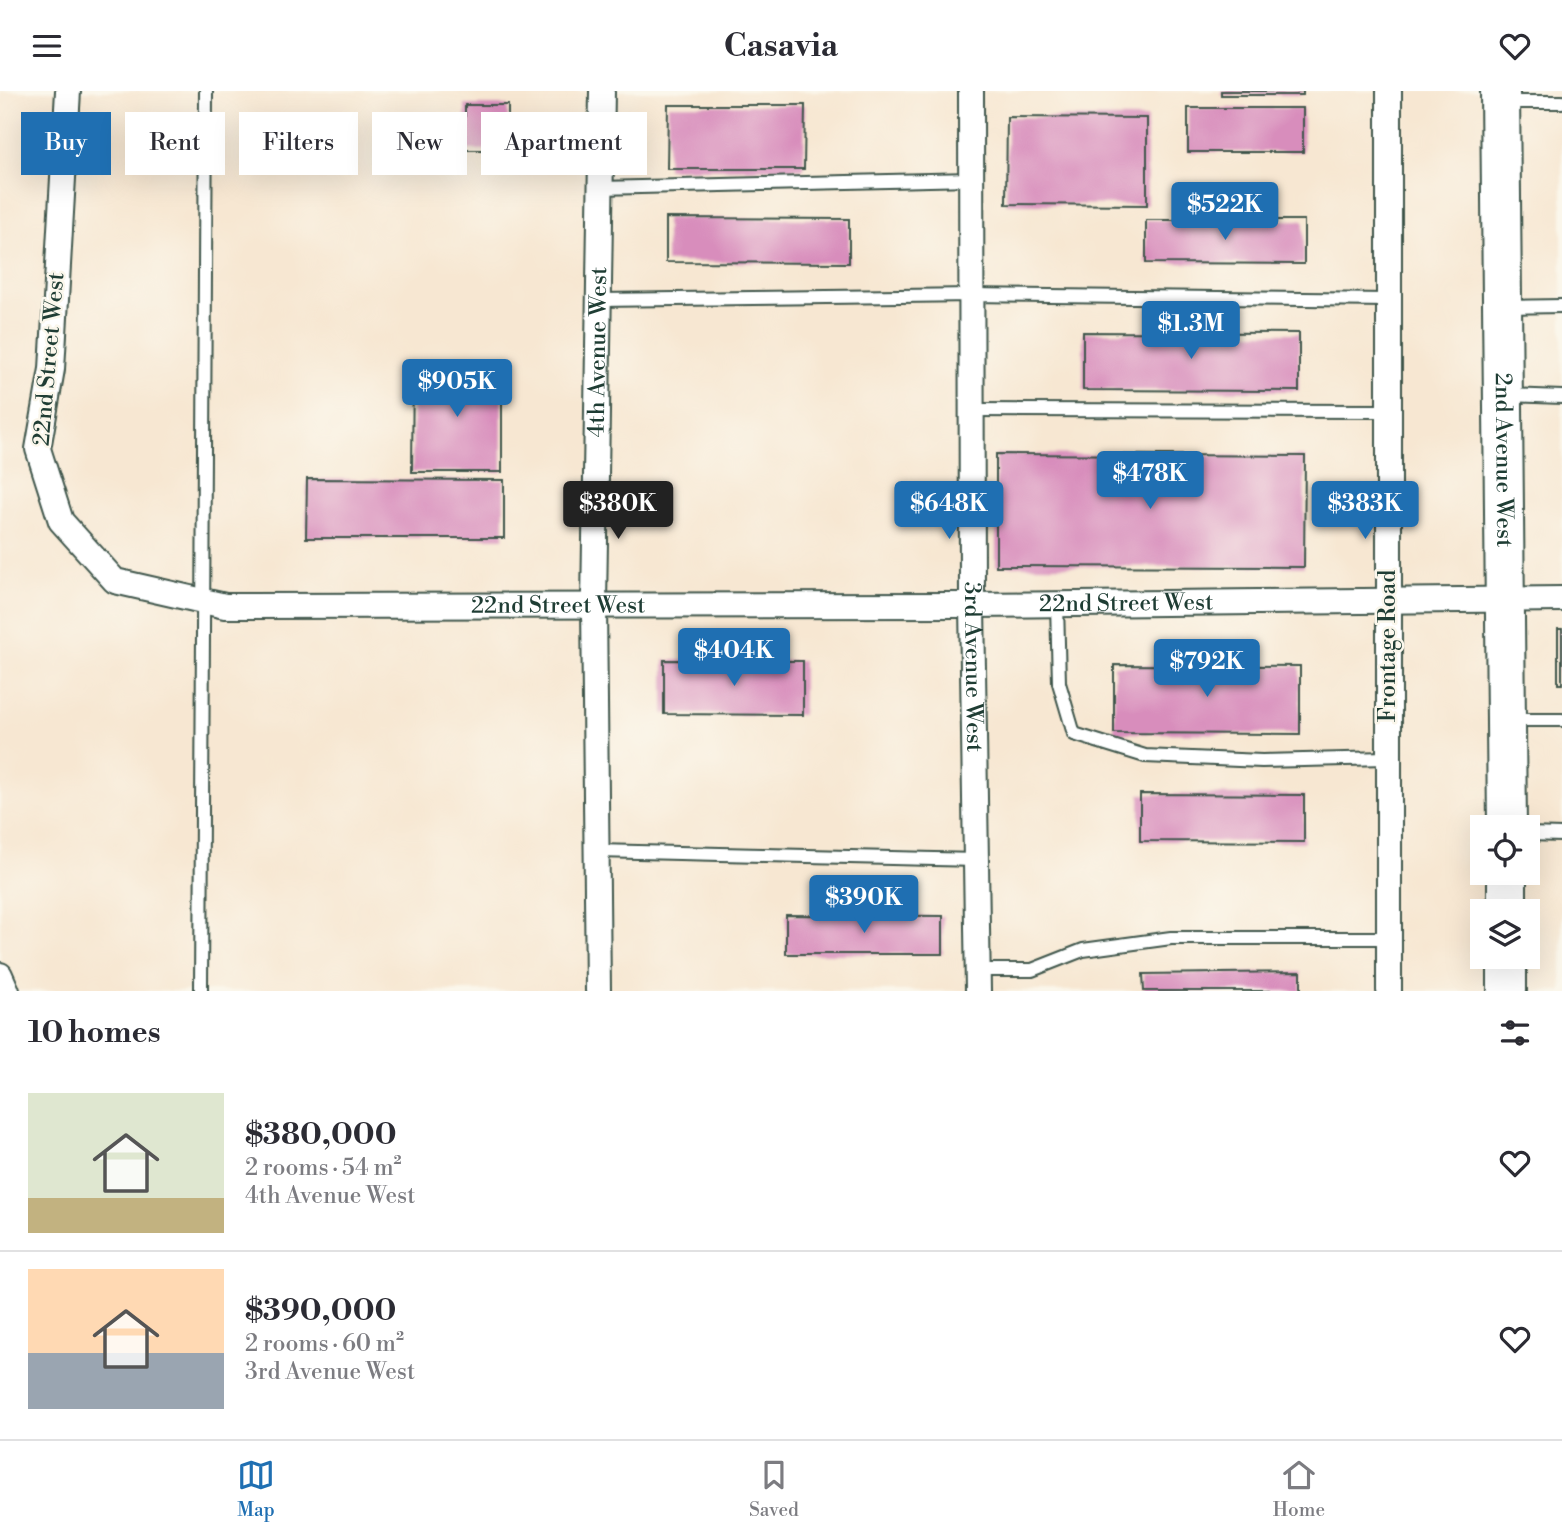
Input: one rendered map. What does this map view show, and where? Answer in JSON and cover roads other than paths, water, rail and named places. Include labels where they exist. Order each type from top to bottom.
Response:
[{"type":"main road","name":"2nd Avenue West","points":[[1500,96],[1507,815]]},
{"type":"main road","points":[[1507,969],[1507,991]]},
{"type":"street","name":"22nd Street West","points":[[68,91],[52,369],[38,449],[61,521],[115,581],[225,606],[972,605],[1562,599]]},
{"type":"street","name":"4th Avenue West","points":[[598,991],[594,604],[602,91]]},
{"type":"street","name":"3rd Avenue West","points":[[971,91],[972,605],[979,980]]},
{"type":"street","name":"Frontage Road","points":[[1389,91],[1389,991]]},
{"type":"street","points":[[0,975],[8,991]]},
{"type":"lane","points":[[201,991],[201,601],[206,91]]},
{"type":"lane","points":[[1500,96],[1562,102]]},
{"type":"lane","points":[[600,188],[971,179]]},
{"type":"lane","points":[[599,300],[972,295],[1388,300]]},
{"type":"lane","points":[[1502,307],[1562,306]]},
{"type":"lane","points":[[1503,395],[1562,397]]},
{"type":"lane","points":[[972,410],[1389,411]]},
{"type":"lane","points":[[1057,604],[1059,683],[1074,734],[1145,756],[1262,761],[1387,758]]},
{"type":"lane","points":[[1506,720],[1562,720]]},
{"type":"lane","points":[[1540,834],[1562,835]]},
{"type":"lane","points":[[597,851],[977,860]]},
{"type":"lane","points":[[979,980],[1032,970],[1083,950],[1171,938],[1388,938]]}]
